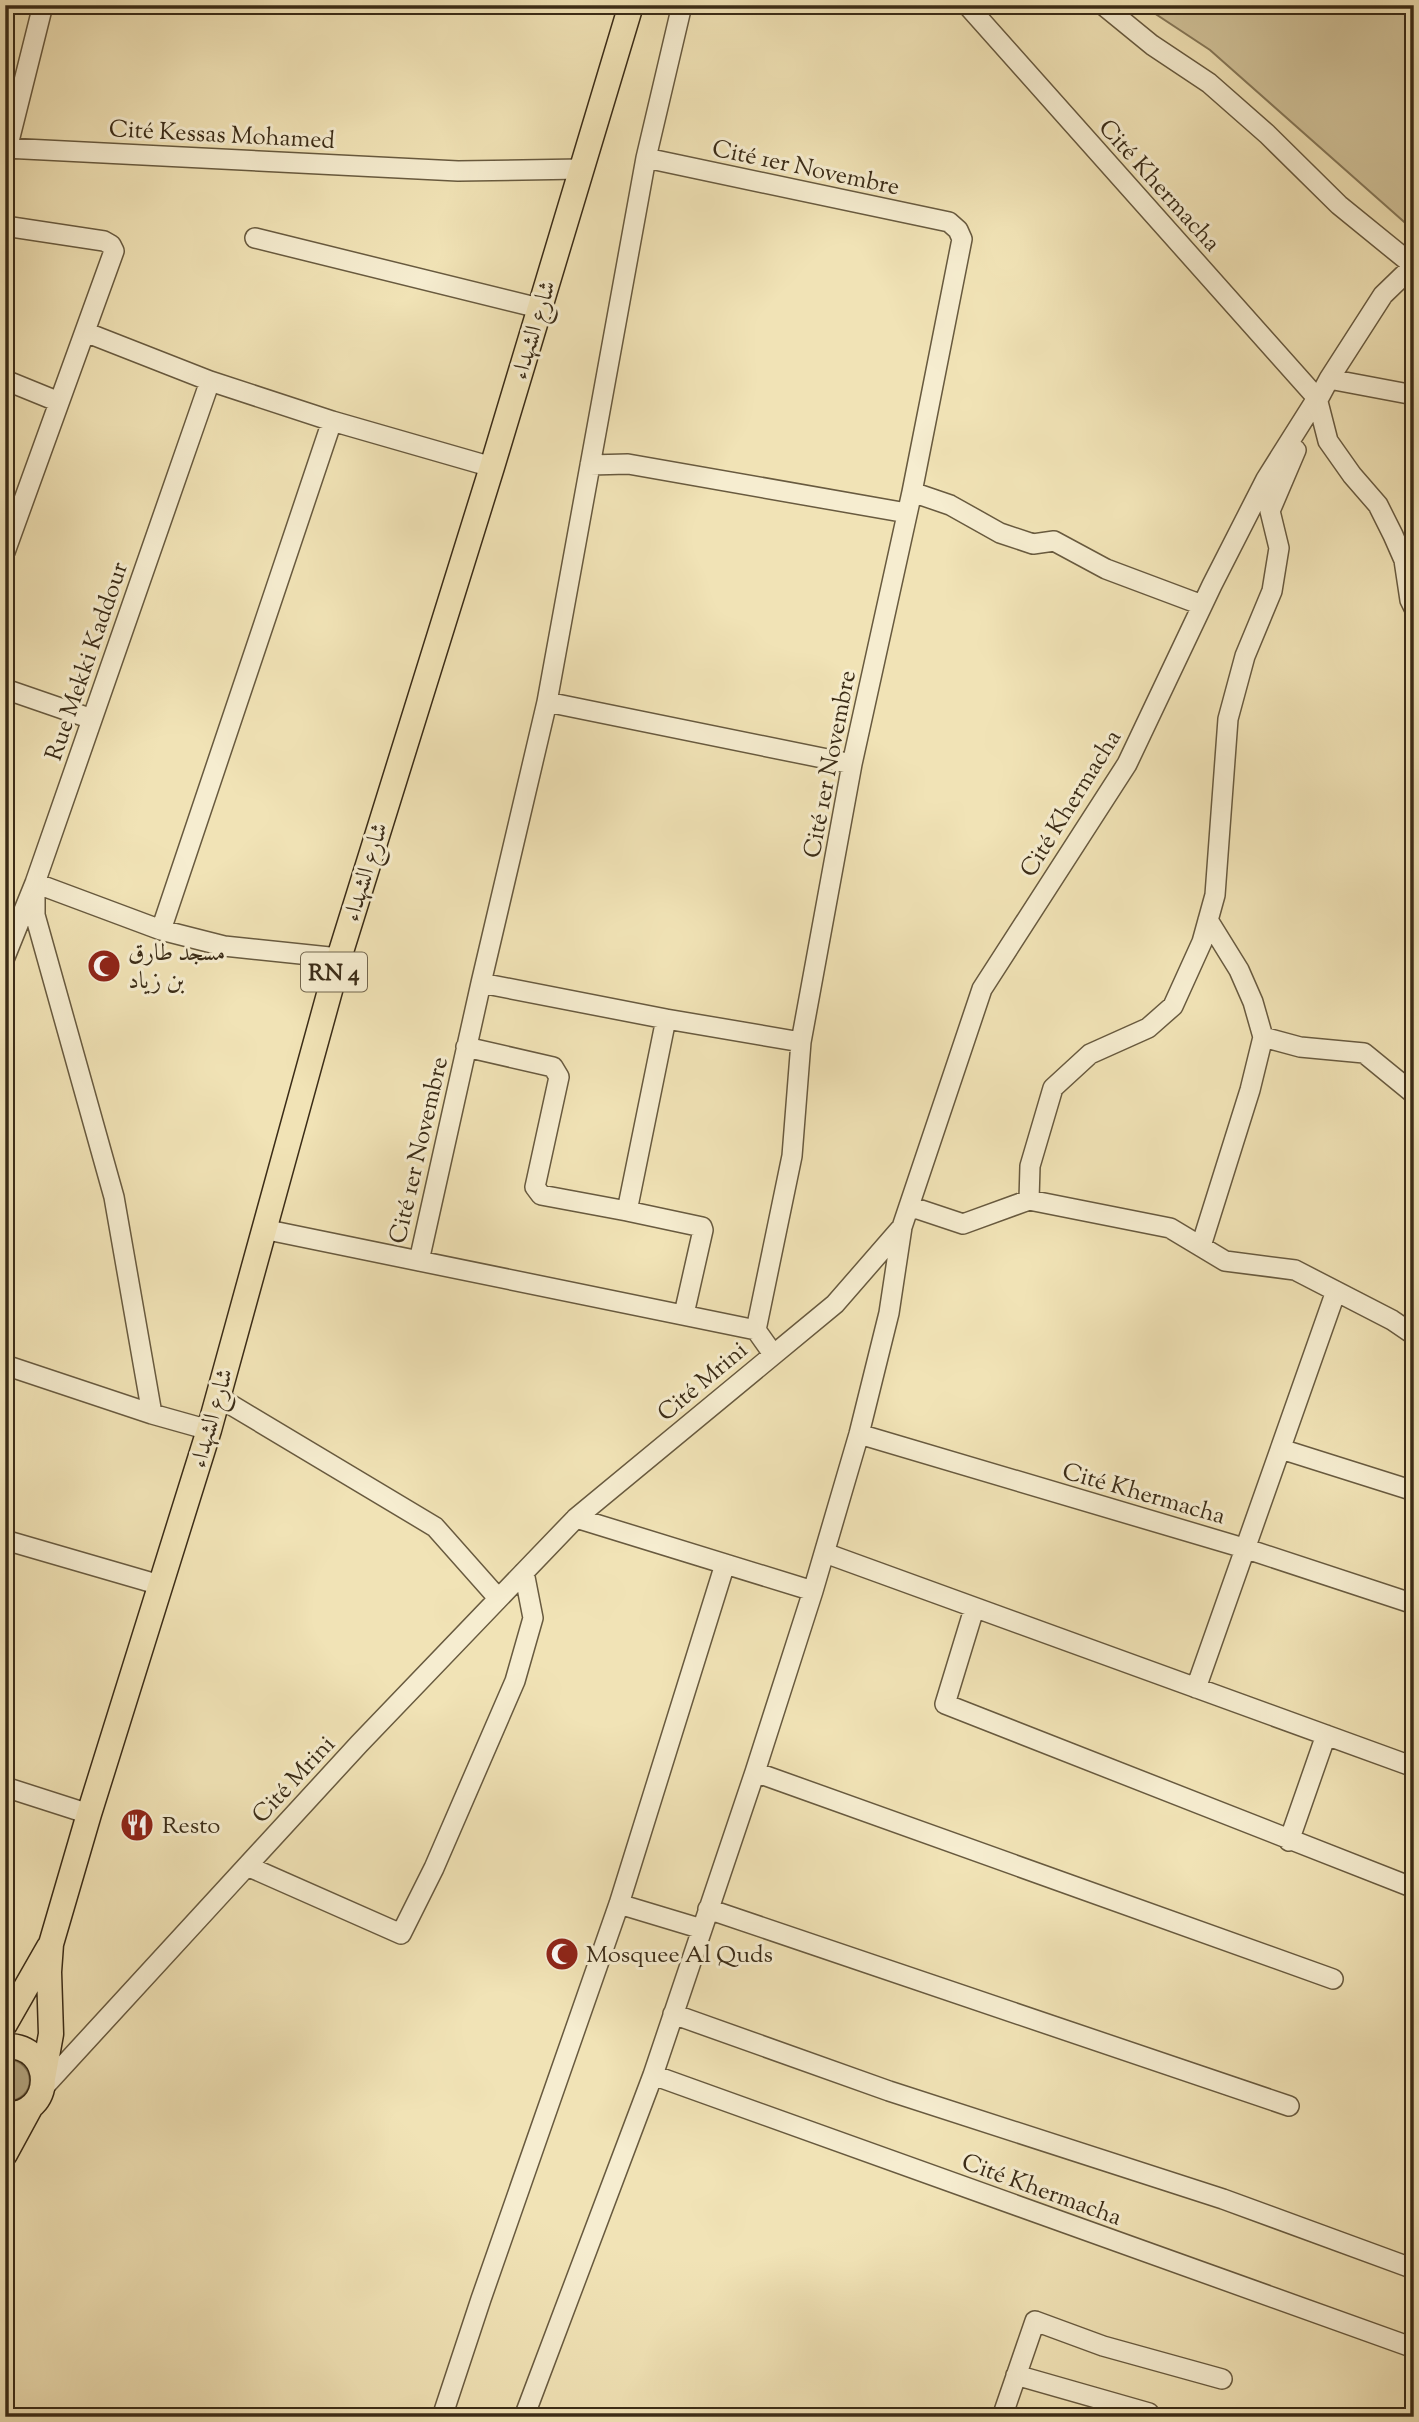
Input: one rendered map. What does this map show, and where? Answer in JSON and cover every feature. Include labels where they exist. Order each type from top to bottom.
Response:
[{"type":"main road","name":"شارع الشهداء","points":[[51,1944],[209,1430],[339,958],[492,467],[631,5]]},
{"type":"main road","points":[[5,2024],[51,1944]]},
{"type":"main road","name":"RN 4","points":[[5,2154],[39,2091],[51,2034],[51,1944]]},
{"type":"main road","points":[[5,2046],[21,2048],[30,2053],[41,2068],[39,2091],[20,2113],[5,2115]]},
{"type":"street","name":"Cité Kessas Mohamed","points":[[43,5],[6,148],[458,171],[582,169]]},
{"type":"street","points":[[646,158],[682,5]]},
{"type":"street","name":"Cité Khermacha","points":[[967,5],[1317,398],[1328,441],[1378,505],[1405,560],[1410,600],[1414,608]]},
{"type":"street","points":[[1028,1200],[1030,1166],[1053,1088],[1090,1054],[1148,1028],[1173,1006],[1202,942],[1216,895],[1228,719],[1245,656],[1272,591],[1278,559],[1279,548],[1270,511],[1317,398],[1383,295],[1413,266],[1339,205],[1267,134],[1209,83],[1152,45],[1103,5]]},
{"type":"street","name":"Cité 1er Novembre","points":[[419,1261],[547,702],[646,158],[949,222],[958,230],[962,239],[912,492],[852,764],[801,1042],[792,1156],[756,1330]]},
{"type":"street","points":[[5,226],[104,241],[111,245],[114,251],[6,545]]},
{"type":"street","points":[[255,238],[539,308]]},
{"type":"street","points":[[85,332],[211,381],[332,421],[492,467]]},
{"type":"street","points":[[1329,379],[1414,395]]},
{"type":"street","points":[[5,380],[59,402]]},
{"type":"street","name":"Rue Mekki Kaddour","points":[[5,957],[35,883],[211,381]]},
{"type":"street","name":"Cité Khermacha","points":[[524,2417],[653,2075],[755,1772],[825,1553],[859,1434],[889,1314],[902,1227],[982,989],[1127,765],[1202,605],[1266,479],[1317,398]]},
{"type":"street","points":[[161,930],[332,421]]},
{"type":"street","points":[[590,465],[628,464],[907,513]]},
{"type":"street","points":[[912,492],[950,505],[1000,533],[1033,544],[1054,541],[1106,569],[1202,605]]},
{"type":"street","points":[[5,689],[92,719]]},
{"type":"street","points":[[547,702],[852,764]]},
{"type":"street","points":[[152,1413],[114,1197],[35,915],[35,883],[161,930],[224,946],[339,958]]},
{"type":"street","points":[[1201,1246],[1264,1037],[1253,1002],[1238,970],[1208,920]]},
{"type":"street","points":[[481,983],[801,1042]]},
{"type":"street","points":[[627,1211],[666,1019]]},
{"type":"street","points":[[1264,1037],[1300,1046],[1364,1053],[1414,1094]]},
{"type":"street","points":[[466,1047],[553,1067],[557,1071],[559,1077],[535,1187],[537,1192],[541,1195],[702,1227],[684,1314]]},
{"type":"street","points":[[909,1206],[963,1224],[1028,1200],[1170,1228],[1225,1261],[1295,1270],[1392,1320],[1414,1335]]},
{"type":"street","name":"Cité Mrini","points":[[39,2091],[359,1744],[576,1518],[835,1304],[902,1227]]},
{"type":"street","points":[[263,1229],[756,1330],[773,1354]]},
{"type":"street","points":[[1196,1688],[1336,1291]]},
{"type":"street","points":[[1392,1320],[1414,1317]]},
{"type":"street","points":[[5,1365],[209,1430]]},
{"type":"street","points":[[218,1396],[435,1527],[498,1598]]},
{"type":"street","name":"Cité Khermacha","points":[[859,1434],[1247,1549],[1414,1604]]},
{"type":"street","points":[[1281,1449],[1414,1491]]},
{"type":"street","points":[[576,1518],[813,1591]]},
{"type":"street","points":[[5,1540],[160,1585]]},
{"type":"street","points":[[825,1553],[1414,1767]]},
{"type":"street","points":[[442,2417],[619,1904],[725,1564]]},
{"type":"street","points":[[247,1866],[401,1934],[434,1868],[515,1681],[533,1618],[524,1572]]},
{"type":"street","points":[[974,1609],[945,1704],[1414,1888]]},
{"type":"street","points":[[1289,1841],[1325,1735]]},
{"type":"street","points":[[755,1772],[1333,1979]]},
{"type":"street","points":[[5,1787],[89,1814]]},
{"type":"street","points":[[619,1904],[702,1929]]},
{"type":"street","points":[[708,1909],[1289,2106]]},
{"type":"street","name":"Cité Khermacha","points":[[673,2014],[889,2091],[1223,2199],[1414,2269]]},
{"type":"street","name":"Cité Khermacha","points":[[653,2075],[1414,2348]]},
{"type":"street","points":[[1002,2417],[1035,2321],[1103,2346],[1222,2379]]},
{"type":"street","points":[[1016,2375],[1149,2413]]},
{"type":"shaded area","points":[[1142,5],[1414,5],[1414,228],[1210,50]]},
{"type":"shaded area","points":[[5,2059],[24,2066],[30,2080],[24,2095],[5,2101]]},
{"type":"place","name":"مسجد طارق بن زياد","points":[[104,966]]},
{"type":"place","name":"Resto","points":[[137,1825]]},
{"type":"place","name":"Mosquee Al Quds","points":[[562,1954]]}]
